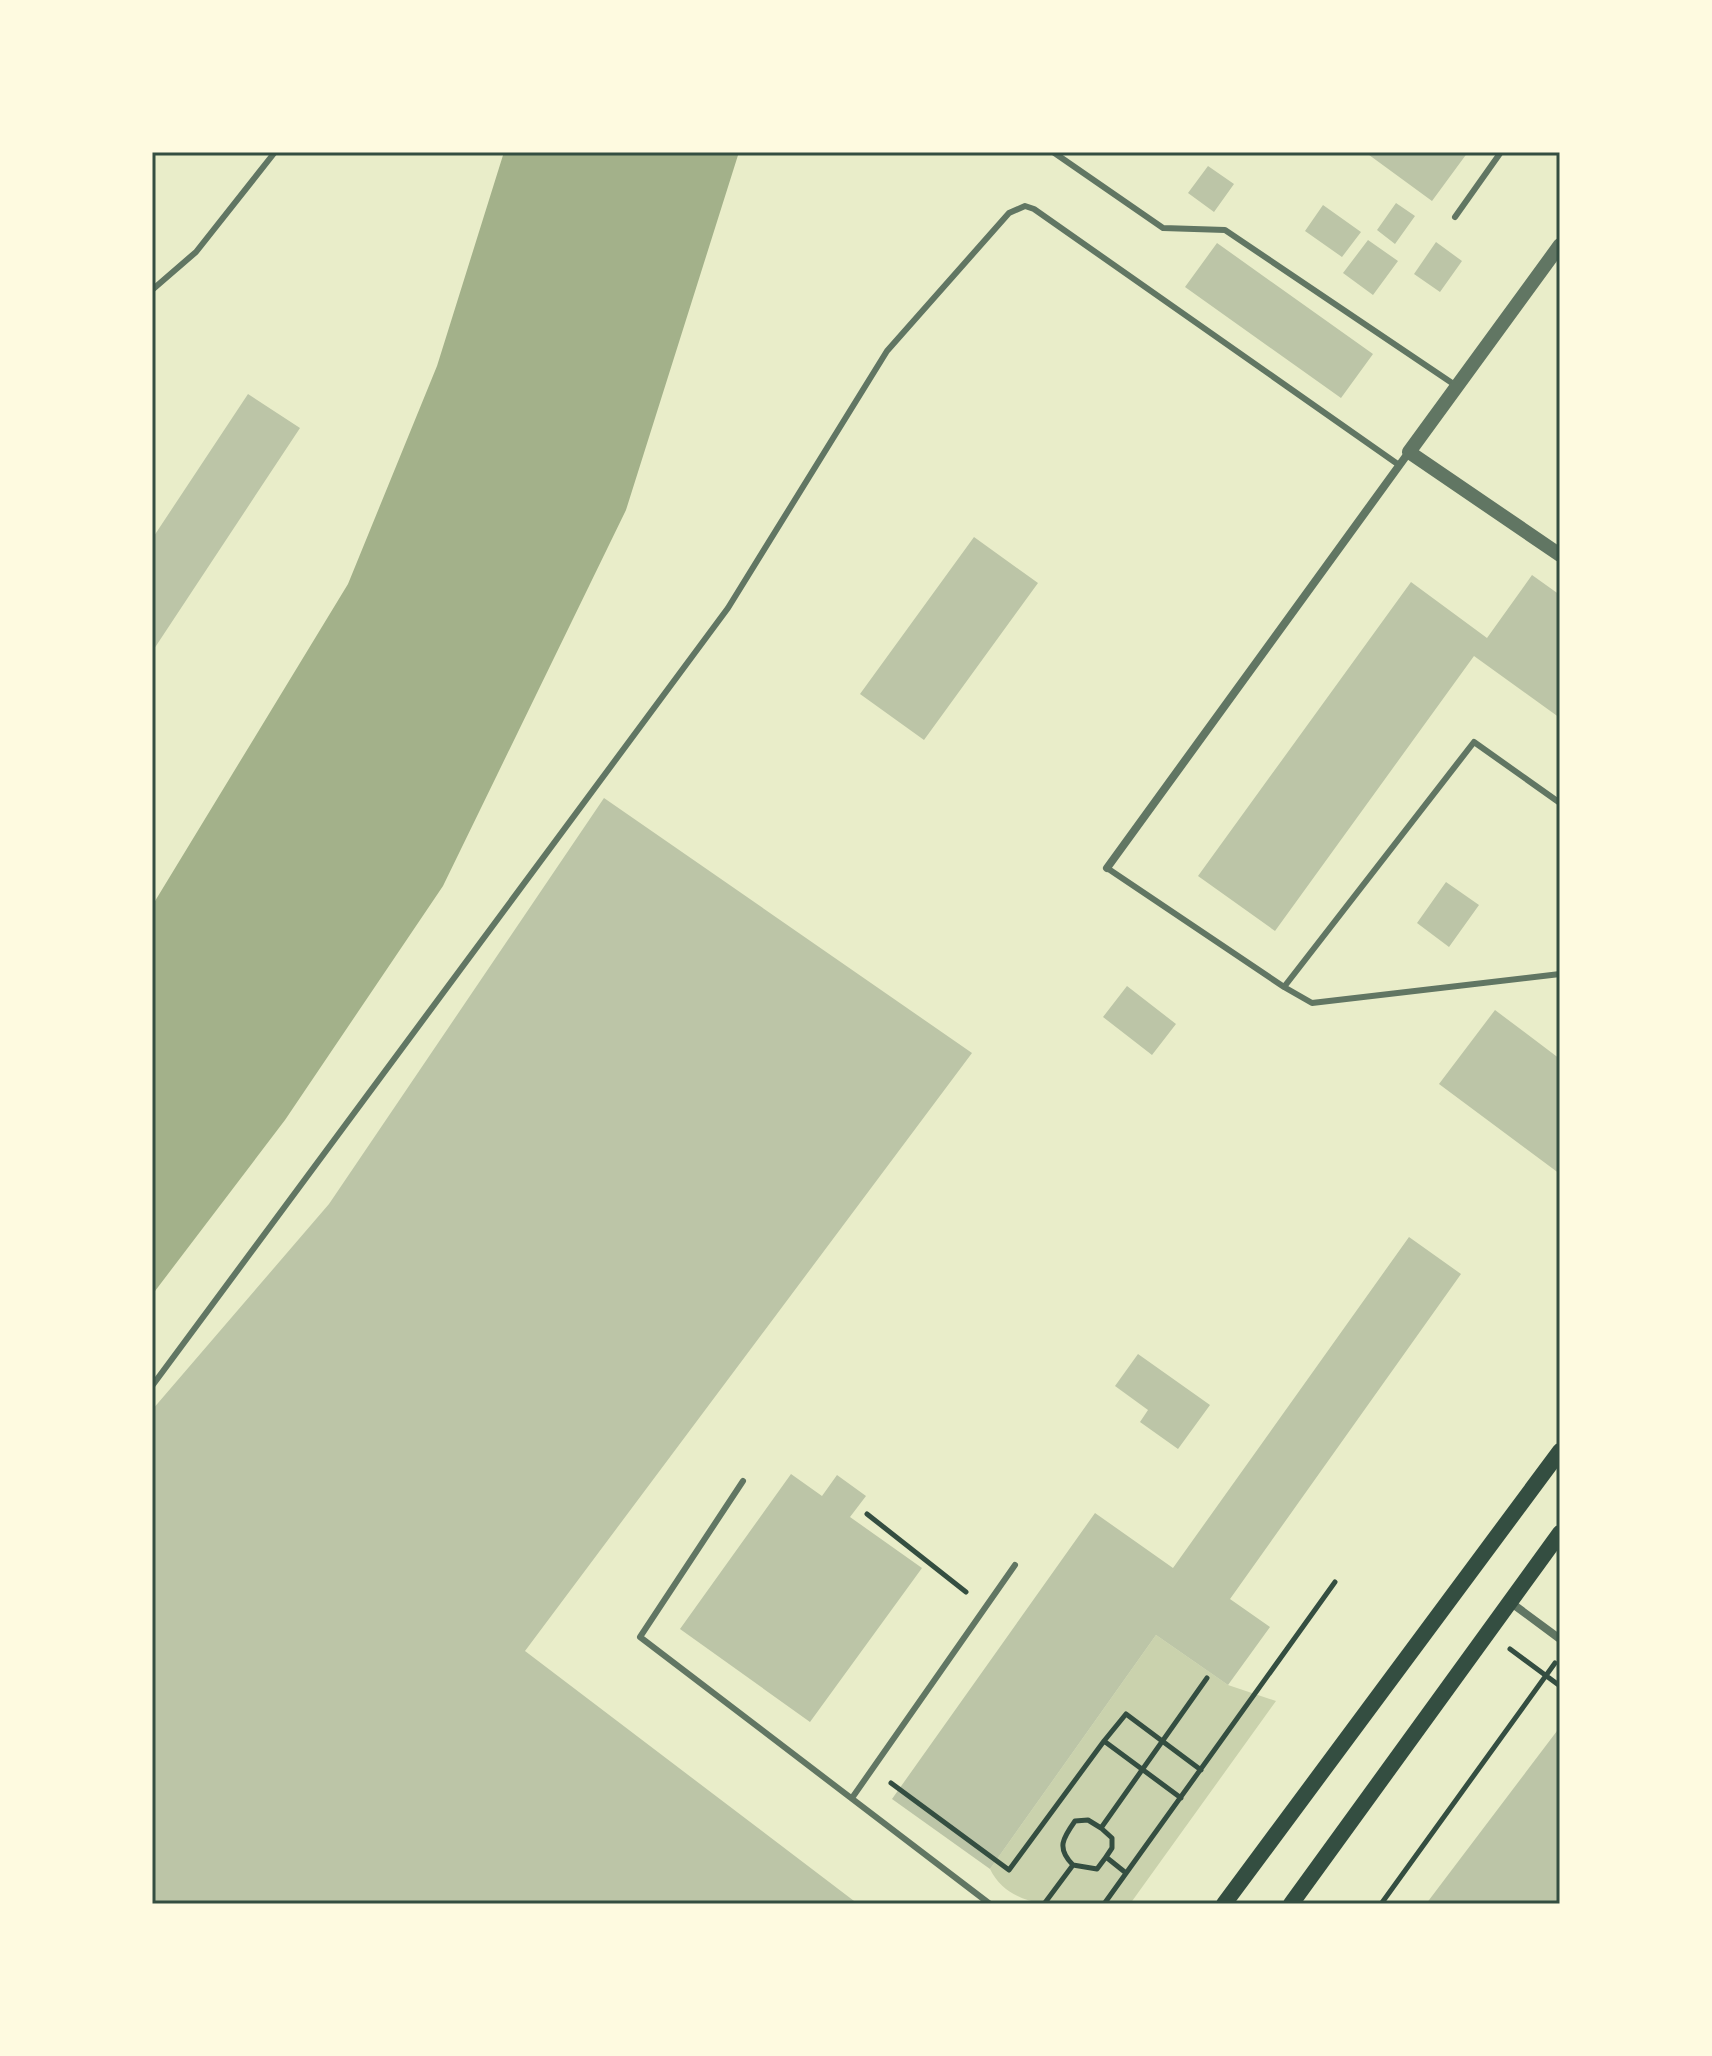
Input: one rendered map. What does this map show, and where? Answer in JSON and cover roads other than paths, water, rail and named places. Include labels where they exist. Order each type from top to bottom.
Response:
[{"type":"main road","points":[[1224,1904],[1560,1451]]},
{"type":"main road","points":[[1291,1904],[1560,1533]]},
{"type":"street","points":[[1107,868],[1455,385],[1560,245]]},
{"type":"street","points":[[1409,452],[1560,555]]},
{"type":"street","points":[[1510,1602],[1560,1639]]},
{"type":"lane","points":[[152,290],[196,252],[275,152]]},
{"type":"lane","points":[[1053,152],[1163,228],[1225,230],[1455,385]]},
{"type":"lane","points":[[1455,217],[1501,152]]},
{"type":"lane","points":[[152,1386],[728,608],[887,351],[1009,213],[1025,206],[1034,209],[1399,465]]},
{"type":"lane","points":[[1284,987],[1474,742],[1560,803]]},
{"type":"lane","points":[[1107,868],[1312,1003],[1560,974]]},
{"type":"lane","points":[[743,1481],[640,1637],[990,1904]]},
{"type":"lane","points":[[852,1798],[1015,1565]]}]
